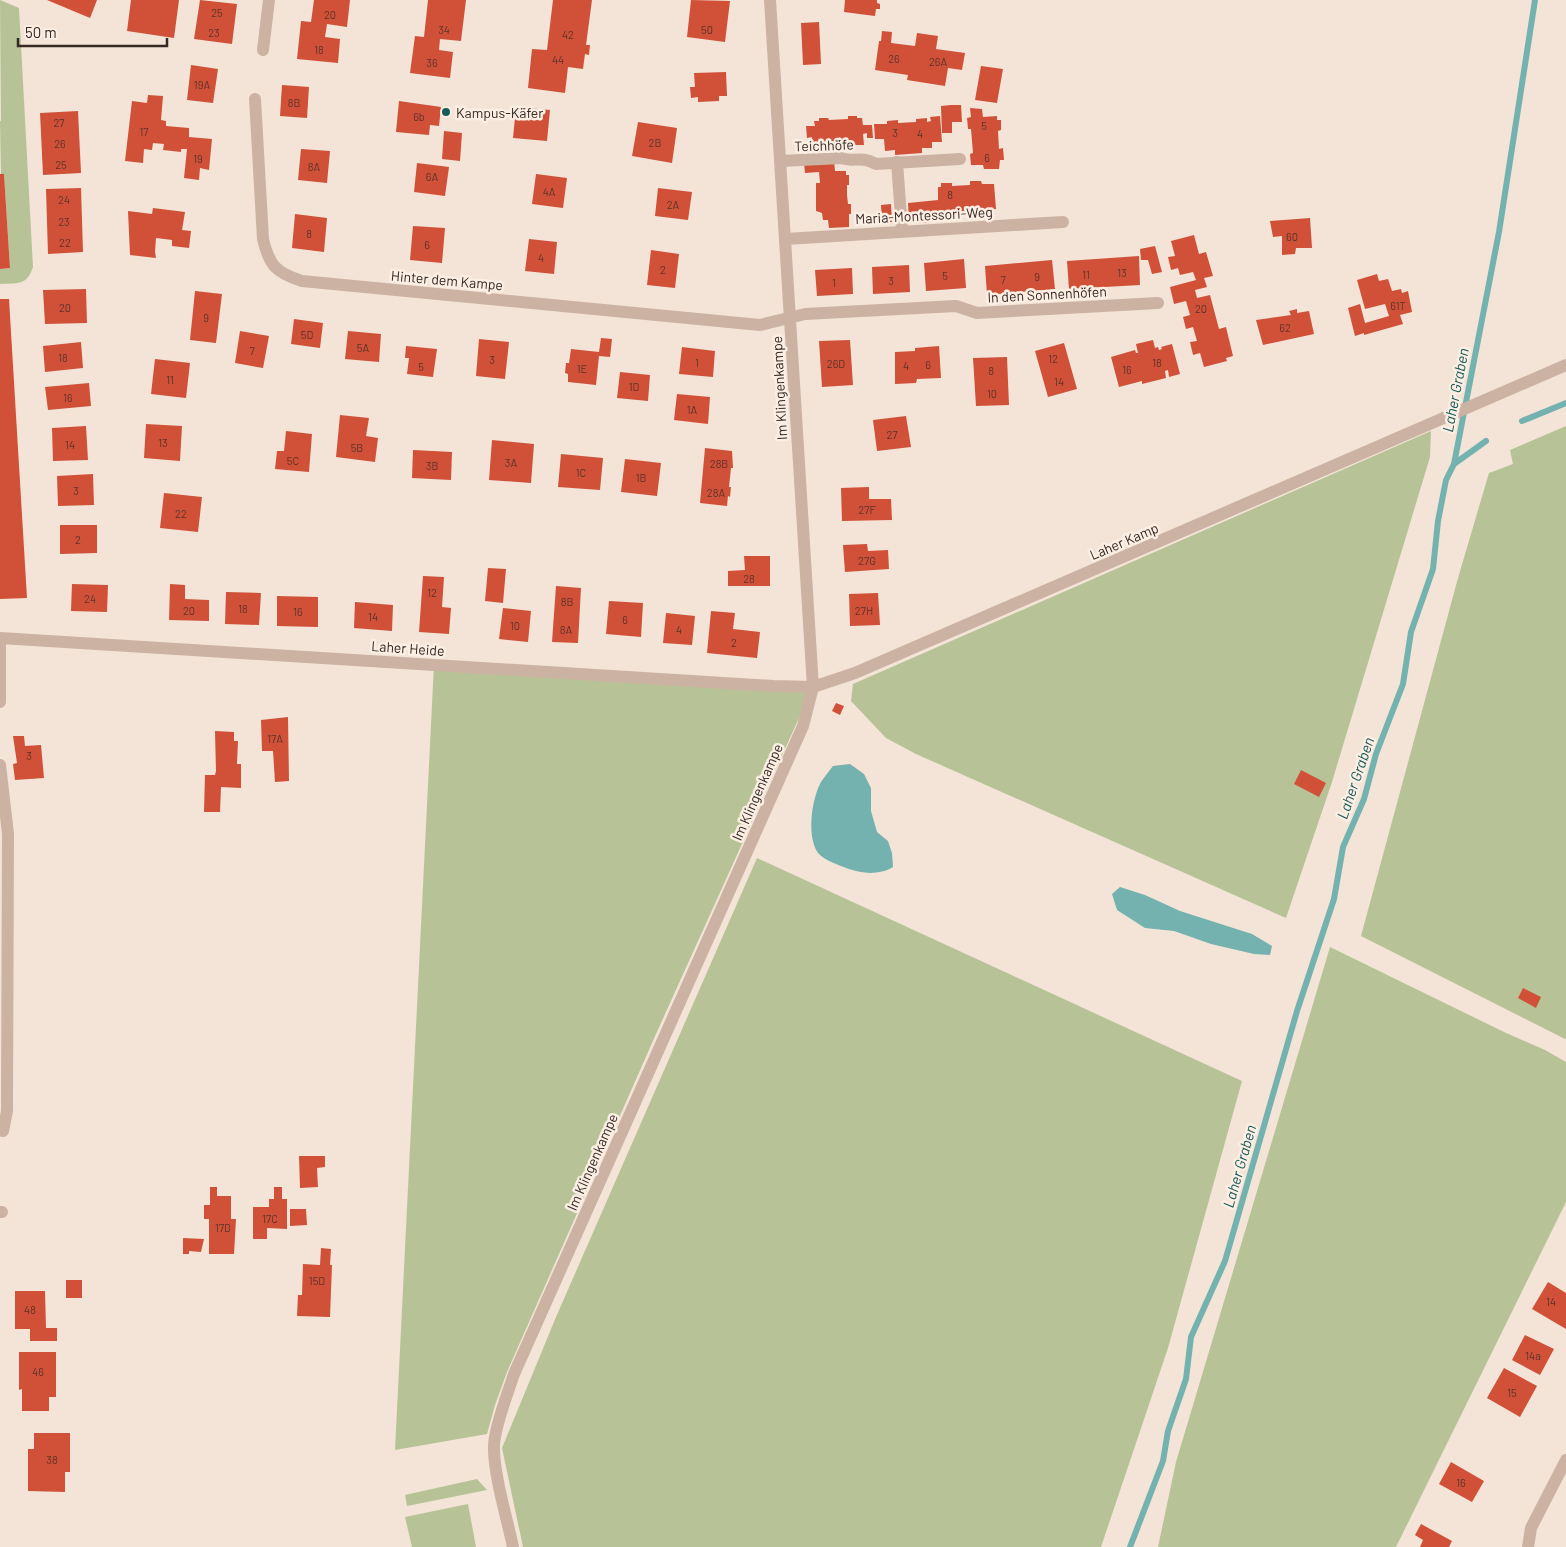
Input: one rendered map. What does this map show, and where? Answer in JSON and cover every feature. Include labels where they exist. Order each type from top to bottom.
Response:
[{"type":"street","points":[[263,50],[269,0]]},
{"type":"street","name":"Im Klingenkampe","points":[[513,1547],[496,1468],[494,1444],[514,1374],[803,726],[813,687],[770,0]]},
{"type":"street","name":"Hinter dem Kampe","points":[[255,99],[263,239],[266,253],[274,266],[286,276],[302,281],[760,325],[790,318]]},
{"type":"street","name":"Teichhöfe","points":[[781,161],[866,158],[876,164],[960,159]]},
{"type":"street","points":[[897,162],[902,231]]},
{"type":"street","name":"Maria-Montessori-Weg","points":[[786,239],[1063,222]]},
{"type":"street","name":"In den Sonnenhöfen","points":[[790,318],[805,314],[956,306],[977,313],[1158,303]]},
{"type":"street","name":"Laher Kamp","points":[[813,687],[855,673],[1566,365]]},
{"type":"street","points":[[0,638],[0,702]]},
{"type":"street","name":"Laher Heide","points":[[0,638],[813,687]]},
{"type":"street","points":[[0,765],[8,834],[7,1111],[3,1131]]},
{"type":"street","points":[[1528,1547],[1530,1528],[1566,1460]]},
{"type":"green space","points":[[0,0],[19,8],[33,267],[28,278],[21,282],[0,284],[0,269],[10,268],[4,174],[1,174]]},
{"type":"green space","points":[[1566,426],[1565,1039],[1361,936],[1458,578],[1489,473],[1513,464],[1510,450]]},
{"type":"green space","points":[[1431,431],[1430,457],[1332,782],[1286,918],[916,754],[886,738],[851,701],[853,684]]},
{"type":"green space","points":[[434,664],[813,687],[656,1034],[507,1372],[487,1434],[395,1450]]},
{"type":"green space","points":[[757,858],[1242,1081],[1168,1348],[1101,1547],[523,1547],[502,1448],[556,1317]]},
{"type":"green space","points":[[1330,947],[1545,1050],[1566,1062],[1566,1202],[1396,1547],[1158,1547],[1176,1462]]},
{"type":"green space","points":[[477,1479],[487,1490],[407,1506],[405,1495]]},
{"type":"green space","points":[[468,1504],[476,1547],[412,1547],[405,1517]]},
{"type":"water","points":[[850,764],[864,774],[871,788],[871,811],[877,832],[888,841],[892,853],[893,867],[888,870],[866,873],[849,869],[824,858],[814,846],[811,827],[813,807],[821,782],[833,766]]},
{"type":"water","points":[[1120,887],[1145,895],[1180,911],[1252,934],[1272,946],[1270,955],[1254,954],[1211,944],[1174,931],[1145,928],[1117,910],[1112,894]]},
{"type":"building","points":[[47,0],[97,0],[90,18]]},
{"type":"building","points":[[131,0],[179,0],[174,38],[127,31]]},
{"type":"building","points":[[200,0],[237,4],[232,44],[194,39]]},
{"type":"building","points":[[314,0],[350,0],[347,27],[327,24],[325,37],[340,39],[338,63],[297,59],[301,21],[311,22]]},
{"type":"building","points":[[428,0],[466,0],[461,41],[440,39],[439,50],[453,52],[450,78],[410,73],[415,36],[424,37]]},
{"type":"building","points":[[553,0],[592,0],[586,45],[590,45],[589,55],[585,54],[583,69],[568,67],[565,93],[528,88],[532,49],[547,50]]},
{"type":"building","points":[[691,0],[730,1],[725,42],[687,37]]},
{"type":"building","points":[[845,0],[877,0],[877,3],[880,4],[880,9],[876,9],[875,16],[844,12]]},
{"type":"building","points":[[819,22],[821,64],[803,65],[801,23]]},
{"type":"building","points":[[882,31],[892,32],[891,43],[915,46],[917,33],[938,36],[936,49],[965,53],[962,70],[948,68],[945,86],[907,80],[908,75],[875,70]]},
{"type":"building","points":[[191,65],[218,69],[213,103],[187,100]]},
{"type":"building","points":[[981,66],[1003,69],[997,103],[975,100]]},
{"type":"building","points":[[726,72],[727,96],[719,96],[719,101],[698,102],[698,97],[691,98],[690,87],[695,87],[694,73]]},
{"type":"building","points":[[282,85],[309,87],[307,118],[280,116]]},
{"type":"building","points":[[148,95],[163,96],[161,120],[166,121],[166,126],[189,128],[189,137],[212,139],[209,170],[200,168],[199,180],[184,178],[187,149],[181,149],[181,152],[163,150],[164,144],[153,143],[152,150],[144,149],[143,163],[125,161],[132,101],[147,103]]},
{"type":"building","points":[[399,101],[441,107],[439,126],[430,125],[429,135],[396,132]]},
{"type":"building","points":[[961,105],[962,122],[952,122],[952,133],[942,133],[941,106]]},
{"type":"building","points":[[516,107],[550,110],[547,141],[513,138]]},
{"type":"building","points":[[970,108],[982,109],[983,117],[997,116],[997,120],[1001,120],[1001,130],[998,131],[999,149],[1003,148],[1004,160],[1000,160],[999,169],[984,169],[983,165],[971,165],[970,154],[973,153],[971,129],[968,129],[967,118],[971,117]]},
{"type":"building","points":[[78,111],[81,173],[43,175],[40,113]]},
{"type":"building","points":[[848,116],[862,118],[863,125],[872,125],[873,138],[867,138],[867,133],[863,134],[864,145],[849,145],[847,148],[844,145],[840,146],[840,150],[827,151],[826,147],[812,148],[812,137],[807,138],[806,126],[815,126],[814,121],[819,121],[819,118],[828,118],[829,120],[848,119]]},
{"type":"building","points":[[940,116],[942,142],[932,142],[932,148],[922,148],[922,153],[895,155],[895,150],[885,151],[884,139],[875,139],[874,124],[887,124],[887,121],[898,120],[898,123],[916,122],[916,119],[927,118],[927,122],[931,121],[930,117]]},
{"type":"building","points":[[638,122],[677,128],[672,163],[632,156]]},
{"type":"building","points":[[444,131],[462,133],[460,161],[442,159]]},
{"type":"building","points":[[301,149],[330,151],[327,183],[298,180]]},
{"type":"building","points":[[834,161],[835,171],[846,171],[846,175],[849,175],[847,195],[848,204],[851,204],[851,214],[849,214],[849,227],[829,228],[828,220],[823,220],[822,213],[816,211],[816,183],[820,183],[819,172],[805,173],[804,163]]},
{"type":"building","points":[[417,163],[449,167],[445,196],[414,192]]},
{"type":"building","points":[[0,174],[4,174],[10,268],[0,269]]},
{"type":"building","points":[[536,174],[567,178],[563,208],[532,204]]},
{"type":"building","points":[[970,181],[994,184],[996,209],[929,213],[929,223],[919,223],[919,219],[909,220],[908,203],[938,200],[938,187],[941,187],[941,183],[952,183],[952,186],[970,185]]},
{"type":"building","points":[[81,188],[83,252],[48,254],[46,189]]},
{"type":"building","points":[[658,188],[692,192],[688,220],[655,216]]},
{"type":"building","points":[[891,204],[892,222],[882,223],[881,205]]},
{"type":"building","points":[[153,208],[185,212],[182,230],[191,231],[189,248],[172,246],[172,240],[156,238],[156,258],[130,255],[128,211],[152,214]]},
{"type":"building","points":[[295,214],[327,218],[324,252],[292,248]]},
{"type":"building","points":[[1310,218],[1312,248],[1296,248],[1295,254],[1282,255],[1282,236],[1273,237],[1270,221]]},
{"type":"building","points":[[413,226],[445,228],[442,263],[410,260]]},
{"type":"building","points":[[1194,235],[1199,254],[1206,252],[1213,276],[1204,278],[1207,287],[1195,290],[1197,298],[1210,295],[1219,329],[1226,327],[1233,356],[1226,358],[1227,361],[1204,367],[1200,353],[1193,355],[1190,342],[1197,341],[1193,327],[1186,329],[1183,317],[1190,315],[1186,301],[1174,304],[1170,287],[1196,280],[1193,272],[1180,275],[1178,268],[1171,270],[1168,257],[1175,256],[1171,241]]},
{"type":"building","points":[[529,239],[557,242],[554,274],[525,271]]},
{"type":"building","points":[[1155,246],[1162,272],[1152,274],[1148,260],[1141,260],[1140,249]]},
{"type":"building","points":[[651,250],[679,254],[675,288],[647,285]]},
{"type":"building","points":[[1139,256],[1140,285],[1069,289],[1067,261]]},
{"type":"building","points":[[964,259],[966,288],[926,291],[924,263]]},
{"type":"building","points":[[1052,260],[1055,289],[987,295],[985,266]]},
{"type":"building","points":[[909,265],[910,292],[873,294],[872,267]]},
{"type":"building","points":[[852,268],[853,294],[817,296],[815,270]]},
{"type":"building","points":[[1377,274],[1379,281],[1388,279],[1392,291],[1401,289],[1402,293],[1408,291],[1412,312],[1400,315],[1403,324],[1355,336],[1348,308],[1360,304],[1365,323],[1389,316],[1385,304],[1365,309],[1357,280]]},
{"type":"building","points":[[86,289],[87,323],[45,324],[43,290]]},
{"type":"building","points":[[195,291],[222,294],[216,343],[190,340]]},
{"type":"building","points":[[0,299],[9,299],[27,598],[0,599]]},
{"type":"building","points":[[1297,309],[1297,313],[1309,311],[1314,334],[1263,345],[1256,320],[1291,315],[1289,311]]},
{"type":"building","points":[[294,319],[323,323],[320,348],[291,344]]},
{"type":"building","points":[[240,331],[269,336],[263,368],[235,363]]},
{"type":"building","points":[[348,331],[381,334],[379,362],[345,359]]},
{"type":"building","points":[[601,338],[612,339],[610,357],[599,356],[596,385],[568,382],[568,374],[565,373],[571,349],[599,352]]},
{"type":"building","points":[[479,339],[509,342],[505,379],[476,376]]},
{"type":"building","points":[[850,340],[853,385],[822,387],[819,341]]},
{"type":"building","points":[[1153,340],[1155,348],[1158,347],[1159,350],[1162,349],[1161,347],[1172,344],[1180,374],[1169,377],[1168,370],[1165,371],[1166,378],[1142,384],[1142,381],[1119,387],[1111,357],[1135,350],[1138,353],[1136,344]]},
{"type":"building","points":[[81,342],[83,368],[45,372],[43,346]]},
{"type":"building","points":[[1064,343],[1077,389],[1048,397],[1035,351]]},
{"type":"building","points":[[406,346],[437,349],[433,377],[407,374],[409,358],[405,358]]},
{"type":"building","points":[[939,346],[941,378],[917,379],[916,383],[895,384],[895,352],[915,351],[915,348]]},
{"type":"building","points":[[682,347],[715,351],[713,377],[679,374]]},
{"type":"building","points":[[1007,357],[1009,405],[976,406],[973,358]]},
{"type":"building","points":[[155,359],[190,363],[186,398],[151,394]]},
{"type":"building","points":[[620,372],[650,375],[648,401],[617,398]]},
{"type":"building","points":[[89,383],[91,406],[48,410],[45,387]]},
{"type":"building","points":[[677,394],[710,397],[708,424],[674,420]]},
{"type":"building","points":[[340,415],[369,418],[366,436],[378,438],[375,462],[336,457]]},
{"type":"building","points":[[906,416],[911,447],[877,451],[873,420]]},
{"type":"building","points":[[146,424],[182,426],[180,461],[144,458]]},
{"type":"building","points":[[86,426],[88,460],[53,461],[52,428]]},
{"type":"building","points":[[286,431],[312,434],[309,472],[275,469],[277,451],[284,451]]},
{"type":"building","points":[[492,440],[534,444],[531,483],[489,480]]},
{"type":"building","points":[[705,448],[732,451],[733,468],[731,468],[730,497],[728,496],[727,506],[700,503]]},
{"type":"building","points":[[413,450],[452,452],[451,480],[412,478]]},
{"type":"building","points":[[561,454],[603,458],[600,490],[558,487]]},
{"type":"building","points":[[625,459],[661,463],[657,496],[621,492]]},
{"type":"building","points":[[93,474],[94,505],[58,506],[57,476]]},
{"type":"building","points":[[869,487],[869,499],[891,499],[892,520],[842,521],[841,488]]},
{"type":"building","points":[[164,493],[202,497],[198,532],[160,528]]},
{"type":"building","points":[[60,525],[97,525],[97,553],[60,554]]},
{"type":"building","points":[[867,544],[868,551],[888,550],[889,569],[845,572],[843,545]]},
{"type":"building","points":[[744,556],[770,556],[770,586],[728,586],[728,571],[745,570]]},
{"type":"building","points":[[488,568],[506,569],[503,603],[485,601]]},
{"type":"building","points":[[423,576],[444,577],[442,607],[451,608],[449,634],[419,632]]},
{"type":"building","points":[[72,584],[108,585],[107,612],[71,611]]},
{"type":"building","points":[[170,584],[185,585],[185,599],[209,600],[209,621],[169,620]]},
{"type":"building","points":[[556,586],[581,588],[578,643],[552,642]]},
{"type":"building","points":[[226,592],[261,593],[259,625],[225,624]]},
{"type":"building","points":[[878,593],[880,625],[850,626],[849,594]]},
{"type":"building","points":[[277,596],[318,597],[318,627],[277,626]]},
{"type":"building","points":[[609,601],[643,603],[641,637],[606,634]]},
{"type":"building","points":[[355,602],[393,605],[392,631],[354,628]]},
{"type":"building","points":[[503,608],[531,611],[528,642],[499,639]]},
{"type":"building","points":[[711,611],[735,613],[733,629],[760,632],[757,658],[707,653]]},
{"type":"building","points":[[666,613],[695,616],[692,645],[663,643]]},
{"type":"building","points":[[836,703],[844,706],[840,715],[832,711]]},
{"type":"building","points":[[288,717],[289,781],[275,782],[273,751],[262,751],[261,720]]},
{"type":"building","points":[[215,731],[234,732],[234,741],[238,741],[237,764],[241,764],[241,788],[221,787],[220,812],[204,812],[205,775],[215,775],[216,771]]},
{"type":"building","points":[[13,736],[24,736],[25,746],[41,745],[44,778],[15,780],[13,764],[17,763]]},
{"type":"building","points":[[1301,770],[1326,783],[1319,797],[1294,784]]},
{"type":"building","points":[[1523,988],[1541,997],[1536,1008],[1518,998]]},
{"type":"building","points":[[299,1156],[325,1156],[325,1167],[317,1168],[318,1187],[300,1188]]},
{"type":"building","points":[[210,1187],[217,1187],[217,1196],[231,1196],[231,1219],[236,1219],[234,1254],[209,1254],[209,1219],[204,1219],[204,1205],[210,1205]]},
{"type":"building","points":[[274,1187],[282,1187],[282,1199],[287,1199],[287,1229],[267,1228],[267,1239],[253,1239],[253,1207],[269,1207],[269,1199],[274,1199]]},
{"type":"building","points":[[290,1209],[306,1209],[307,1225],[290,1226]]},
{"type":"building","points":[[183,1238],[204,1239],[201,1252],[189,1251],[189,1254],[183,1254]]},
{"type":"building","points":[[321,1248],[331,1249],[330,1317],[297,1316],[298,1295],[302,1295],[303,1264],[320,1265]]},
{"type":"building","points":[[66,1280],[82,1280],[82,1298],[66,1298]]},
{"type":"building","points":[[1548,1282],[1566,1293],[1566,1329],[1532,1309]]},
{"type":"building","points":[[15,1291],[45,1291],[46,1328],[57,1328],[57,1341],[30,1341],[30,1329],[15,1329]]},
{"type":"building","points":[[1525,1335],[1554,1349],[1540,1375],[1512,1360]]},
{"type":"building","points":[[19,1352],[56,1352],[56,1397],[49,1397],[49,1411],[22,1411],[22,1389],[19,1390]]},
{"type":"building","points":[[1504,1368],[1537,1386],[1520,1417],[1487,1398]]},
{"type":"building","points":[[34,1433],[70,1433],[70,1472],[65,1472],[65,1492],[28,1491],[28,1449],[34,1449]]},
{"type":"building","points":[[1451,1462],[1484,1481],[1472,1502],[1439,1484]]},
{"type":"building","points":[[1421,1524],[1452,1541],[1449,1547],[1420,1547],[1423,1540],[1415,1535]]},
{"type":"waterway","name":"Laher Graben","points":[[1130,1547],[1163,1461],[1168,1431],[1186,1379],[1191,1337],[1225,1261],[1297,1011],[1334,899],[1343,847],[1364,799],[1376,754],[1403,684],[1411,632],[1433,569],[1438,521],[1446,480],[1454,464],[1499,232],[1535,0]]},
{"type":"waterway","points":[[1522,421],[1566,403]]},
{"type":"waterway","points":[[1454,464],[1486,441]]},
{"type":"place","name":"Kampus-Käfer","points":[[446,112]]}]
